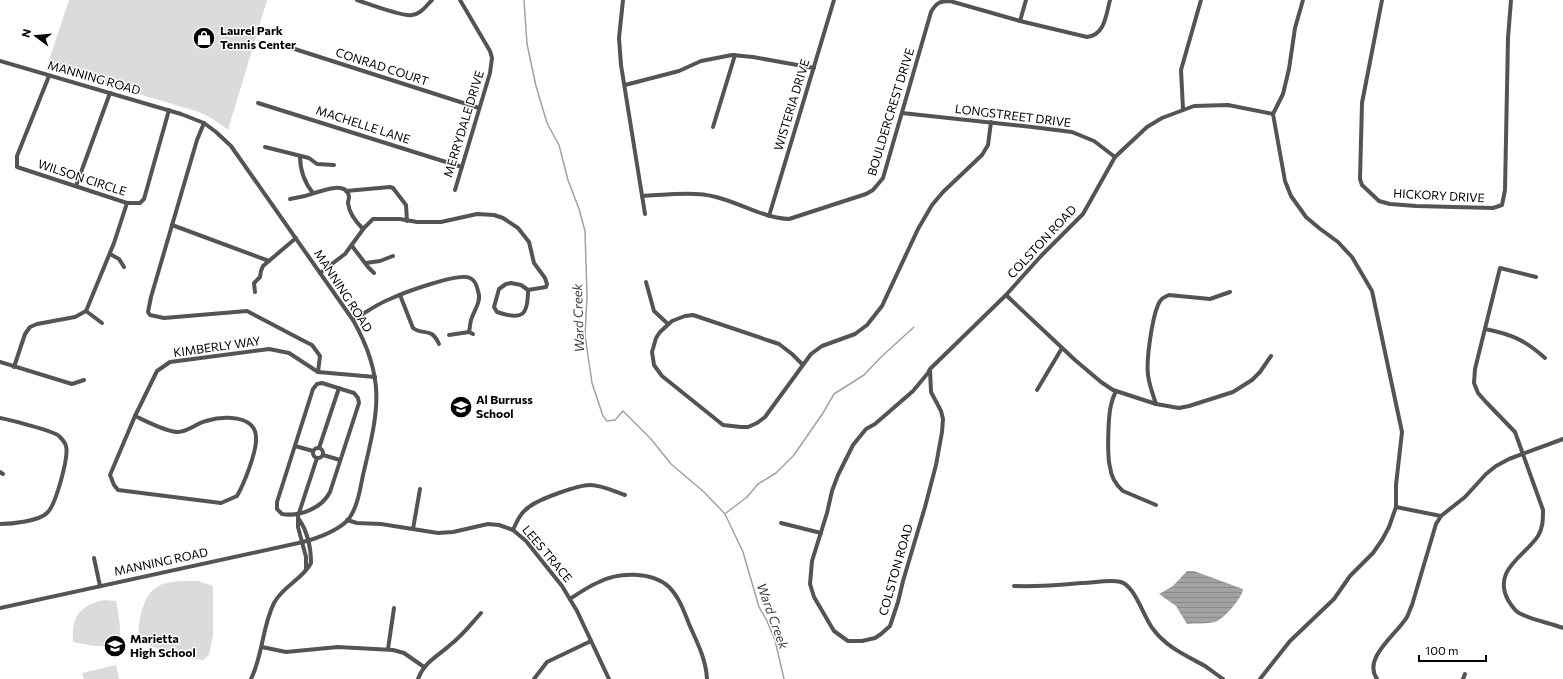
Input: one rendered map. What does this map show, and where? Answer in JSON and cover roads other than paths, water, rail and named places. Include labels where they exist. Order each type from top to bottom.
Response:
[{"type":"street","points":[[358,0],[403,14],[411,15],[422,10],[432,0]]},
{"type":"street","name":"MERRYDALE DRIVE","points":[[454,190],[490,73],[492,58],[487,45],[460,0]]},
{"type":"street","points":[[624,0],[619,38],[621,65],[645,214]]},
{"type":"street","name":"WISTERIA DRIVE","points":[[769,216],[834,0]]},
{"type":"street","points":[[1020,21],[1026,0]]},
{"type":"street","name":"BOULDERCREST DRIVE","points":[[642,196],[668,194],[713,196],[735,202],[779,219],[796,218],[873,190],[883,178],[932,12],[936,4],[940,1],[950,1],[1020,21],[1087,37],[1100,31],[1110,0]]},
{"type":"street","points":[[1183,109],[1181,70],[1201,0]]},
{"type":"street","points":[[1260,679],[1290,642],[1334,599],[1350,576],[1373,553],[1389,527],[1396,507],[1396,485],[1402,432],[1372,291],[1352,256],[1338,242],[1306,216],[1291,196],[1285,182],[1273,114],[1283,94],[1289,69],[1295,28],[1303,0]]},
{"type":"street","name":"HICKORY DRIVE","points":[[1382,0],[1362,103],[1360,179],[1362,185],[1379,201],[1390,204],[1481,208],[1499,207],[1502,205],[1503,201],[1508,38],[1511,0]]},
{"type":"street","name":"CONRAD COURT","points":[[279,44],[479,108]]},
{"type":"street","points":[[625,85],[679,71],[701,61],[735,55],[814,68]]},
{"type":"street","points":[[713,127],[735,55]]},
{"type":"street","name":"MANNING ROAD","points":[[0,61],[195,118],[216,132],[231,146],[353,320],[366,347],[375,377],[377,398],[374,428],[356,502],[347,520],[329,533],[305,541],[0,608]]},
{"type":"street","name":"WILSON CIRCLE","points":[[50,76],[17,156],[17,168],[127,203],[140,203],[144,199],[169,110]]},
{"type":"street","points":[[76,186],[110,93]]},
{"type":"street","name":"MACHELLE LANE","points":[[258,102],[462,167]]},
{"type":"street","name":"COLSTON ROAD","points":[[930,369],[931,392],[941,411],[943,419],[942,432],[936,465],[898,602],[890,626],[876,638],[862,641],[848,641],[834,631],[823,615],[814,597],[810,584],[812,561],[832,491],[853,445],[866,429],[875,424],[913,391],[930,369],[1006,295],[1041,256],[1083,214],[1115,157],[1147,127],[1162,118],[1194,106],[1228,106],[1273,114]]},
{"type":"street","name":"LONGSTREET DRIVE","points":[[902,113],[1072,132],[1094,141],[1115,157]]},
{"type":"street","points":[[802,364],[779,344],[694,315],[685,316],[668,324],[656,338],[652,352],[654,365],[662,376],[724,425],[748,427],[765,418],[802,364],[811,354],[822,346],[858,332],[867,325],[882,306],[918,230],[932,205],[943,192],[982,155],[988,145],[991,122]]},
{"type":"street","points":[[204,123],[197,140],[172,225],[269,261]]},
{"type":"street","points":[[264,147],[309,158],[317,164],[334,165]]},
{"type":"street","points":[[300,156],[301,171],[307,185],[313,193]]},
{"type":"street","points":[[290,199],[306,196],[333,187],[346,191],[385,187],[393,188],[406,205],[407,221]]},
{"type":"street","points":[[346,191],[349,196],[348,204],[354,220],[363,230]]},
{"type":"street","points":[[14,367],[25,334],[30,327],[37,324],[75,318],[86,311],[110,254],[127,203]]},
{"type":"street","points":[[320,273],[341,258],[373,219],[442,222],[477,214],[494,215],[518,228],[529,242],[534,263],[547,281],[546,287],[528,290],[521,285],[511,283],[501,286],[497,294],[494,307],[498,312],[509,316],[523,314],[528,305],[528,290]]},
{"type":"street","name":"KIMBERLY WAY","points":[[135,416],[171,431],[179,432],[205,421],[233,418],[249,423],[256,437],[255,447],[242,487],[237,496],[221,503],[118,490],[114,485],[110,475],[135,416],[157,371],[170,362],[269,349],[289,353],[318,372],[320,356],[312,345],[247,311],[164,318],[150,315],[148,312],[151,296],[172,225]]},
{"type":"street","points":[[255,292],[254,283],[260,277],[263,266],[296,238]]},
{"type":"street","points":[[352,246],[374,273]]},
{"type":"street","points":[[110,254],[119,259],[124,267]]},
{"type":"street","points":[[366,264],[393,256]]},
{"type":"street","points":[[1536,277],[1500,268],[1475,369],[1474,383],[1478,392],[1485,401],[1515,432],[1543,510],[1541,529],[1537,537],[1510,567],[1504,578],[1506,596],[1512,608],[1520,613],[1563,628]]},
{"type":"street","points":[[353,320],[400,295],[456,277],[470,278],[475,282],[479,292],[477,306],[471,319],[471,333],[449,334]]},
{"type":"street","points":[[646,282],[654,311],[668,324]]},
{"type":"street","points":[[1156,404],[1148,375],[1148,357],[1153,324],[1160,301],[1169,295],[1210,299],[1230,292]]},
{"type":"street","points":[[400,295],[413,328],[433,334],[439,344]]},
{"type":"street","points":[[1006,295],[1062,348],[1102,382],[1116,391],[1156,404],[1179,408],[1233,392],[1252,380],[1260,372],[1271,356]]},
{"type":"street","points":[[86,311],[102,323]]},
{"type":"street","points":[[1485,329],[1505,333],[1516,338],[1530,345],[1545,358]]},
{"type":"street","points":[[1037,390],[1062,348]]},
{"type":"street","points":[[0,362],[72,384],[84,380]]},
{"type":"street","points":[[318,372],[375,377]]},
{"type":"street","points":[[322,383],[354,393],[359,401],[330,492],[325,500],[314,509],[282,514],[278,511],[276,506],[295,446],[314,387],[322,383]]},
{"type":"street","points":[[295,446],[313,451],[319,448],[339,388]]},
{"type":"street","points":[[1116,391],[1111,405],[1109,466],[1112,475],[1119,487],[1124,491],[1156,505]]},
{"type":"street","points":[[0,418],[57,434],[66,444],[58,491],[55,502],[48,513],[40,518],[0,524]]},
{"type":"street","points":[[1377,679],[1374,675],[1373,665],[1376,655],[1406,617],[1412,605],[1436,524],[1441,516],[1465,497],[1486,474],[1509,459],[1563,439]]},
{"type":"street","points":[[319,448],[323,451],[323,455]]},
{"type":"street","points":[[251,679],[256,670],[269,613],[275,601],[300,577],[306,569],[305,541],[298,525],[299,512],[316,458],[313,451]]},
{"type":"street","points":[[316,458],[323,455],[340,460]]},
{"type":"street","points":[[513,530],[521,515],[529,507],[578,486],[590,485],[605,488],[625,495]]},
{"type":"street","points":[[413,529],[420,489]]},
{"type":"street","points":[[1396,507],[1441,516]]},
{"type":"street","name":"LEES TRACE","points":[[347,520],[352,523],[381,524],[445,533],[481,524],[494,524],[518,532],[570,599],[609,679]]},
{"type":"street","points":[[781,523],[821,533]]},
{"type":"street","points":[[94,558],[100,586]]},
{"type":"street","points":[[570,599],[599,582],[625,575],[635,574],[663,582],[676,596],[682,606],[700,648],[708,679]]},
{"type":"street","points":[[1014,586],[1106,581],[1123,583],[1130,588],[1145,617],[1162,640],[1223,679]]},
{"type":"street","points":[[388,650],[394,608]]},
{"type":"street","points":[[418,679],[424,667],[455,641],[481,613]]},
{"type":"street","points":[[534,679],[548,662],[591,641]]},
{"type":"street","points":[[262,647],[286,652],[338,647],[388,650],[404,653],[424,667]]},
{"type":"street","points":[[1463,679],[1465,674]]},
{"type":"waterway","name":"Ward Creek","points":[[524,0],[527,44],[536,86],[547,123],[559,145],[568,180],[579,209],[585,231],[587,296],[585,335],[592,383],[603,416],[607,421],[615,420],[623,411],[651,439],[671,464],[704,492],[725,514],[743,552],[759,607],[775,640],[784,679]]},
{"type":"waterway","points":[[726,513],[747,497],[758,484],[776,473],[794,455],[823,413],[834,394],[864,375],[881,357],[914,327]]},
{"type":"place","name":"Laurel Park Tennis Center","points":[[204,38]]},
{"type":"place","name":"Al Burruss School","points":[[461,407]]},
{"type":"place","name":"Marietta High School","points":[[115,646]]}]
